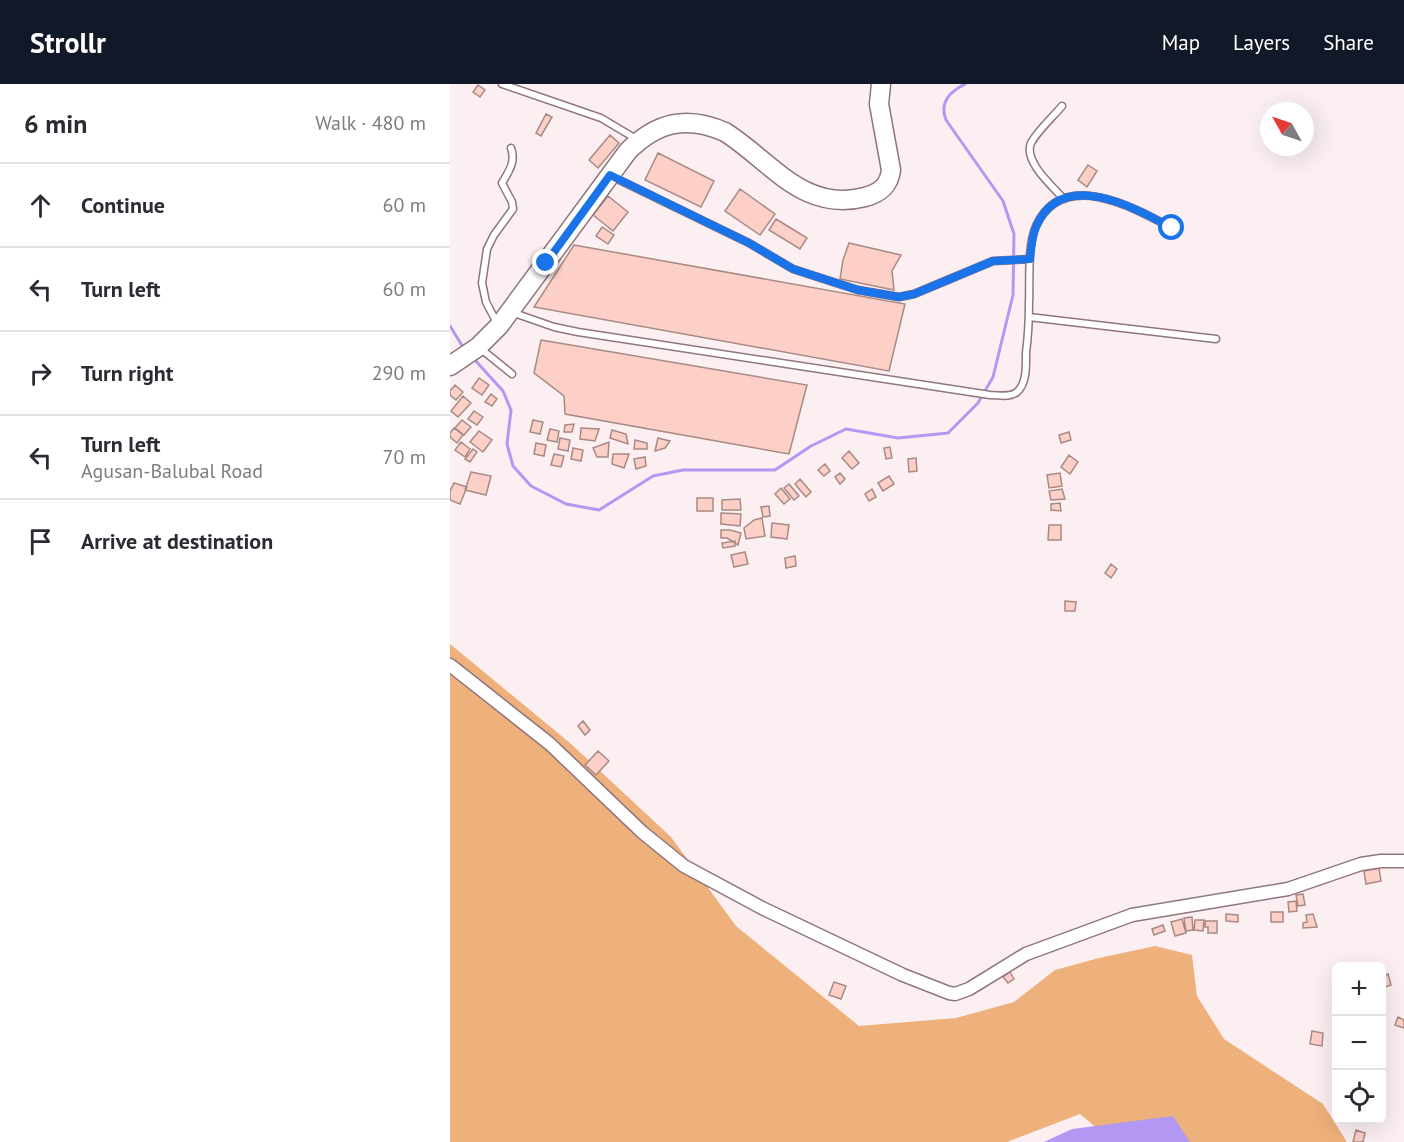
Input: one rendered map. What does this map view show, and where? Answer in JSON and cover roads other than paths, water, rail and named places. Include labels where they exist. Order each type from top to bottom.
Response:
[{"type":"main road","points":[[450,366],[478,346],[499,326],[610,175],[638,141],[661,126],[691,123],[715,127],[738,140],[809,194],[825,199],[853,200],[879,193],[890,178],[891,163],[879,104],[881,84]]},
{"type":"street","points":[[450,665],[550,744],[642,832],[684,866],[762,908],[903,975],[949,993],[955,994],[969,989],[1026,954],[1132,915],[1288,889],[1361,864],[1404,861]]},
{"type":"lane","points":[[502,84],[601,118],[638,141]]},
{"type":"lane","points":[[1062,106],[1032,142],[1029,150],[1033,162],[1064,199]]},
{"type":"lane","points":[[499,326],[486,302],[482,283],[487,249],[513,209],[512,202],[502,183],[514,157],[511,148]]},
{"type":"lane","points":[[610,175],[749,243],[793,269],[858,290],[899,297],[914,294],[993,261],[1030,259]]},
{"type":"lane","points":[[511,311],[554,327],[578,332],[990,394],[1014,394],[1021,388],[1025,376],[1030,259],[1035,228],[1044,214],[1064,199],[1079,195],[1096,195],[1133,208],[1172,228]]},
{"type":"lane","points":[[1029,317],[1216,339]]},
{"type":"lane","points":[[478,346],[512,374]]},
{"type":"waterway","points":[[474,359],[503,391],[511,410],[507,444],[513,466],[531,486],[566,504],[599,510],[653,476],[683,470],[775,470],[811,446],[846,429],[898,438],[948,433],[978,403],[993,377],[1013,295],[1014,234],[1003,201],[944,114],[947,98],[965,84]]},
{"type":"waterway","points":[[450,326],[463,347]]}]
